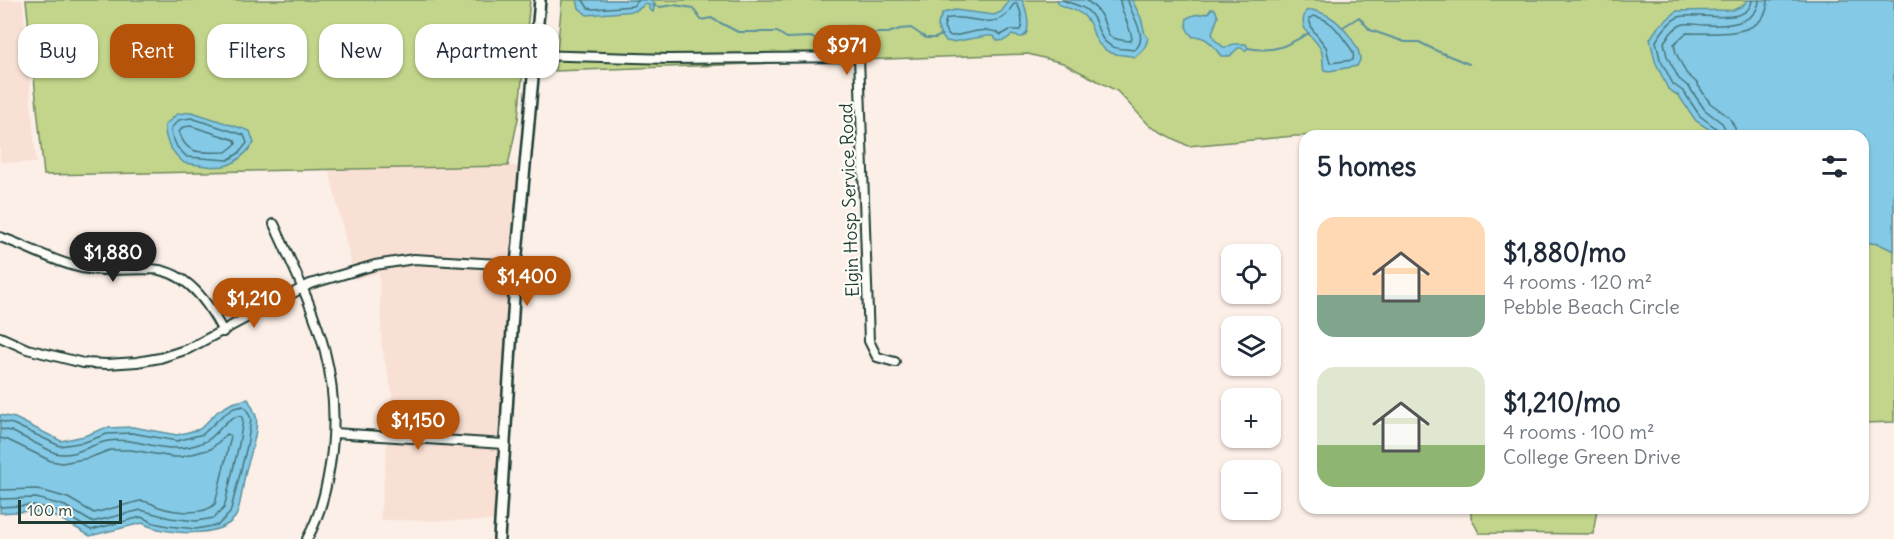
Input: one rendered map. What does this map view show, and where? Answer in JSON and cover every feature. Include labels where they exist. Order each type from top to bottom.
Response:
[{"type":"main road","points":[[538,24],[540,0]]},
{"type":"main road","points":[[499,539],[516,265],[533,78]]},
{"type":"street","name":"Elgin Hosp Service Road","points":[[559,56],[669,59],[859,57],[869,341],[877,357],[895,362]]},
{"type":"street","points":[[274,224],[316,319],[328,358],[333,399],[334,433],[328,478],[314,527],[308,539]]},
{"type":"street","points":[[0,237],[81,268],[157,269],[174,275],[196,290],[223,332]]},
{"type":"street","points":[[0,337],[27,349],[83,363],[137,362],[160,358],[188,349],[303,288],[375,265],[414,259],[516,265]]},
{"type":"street","points":[[334,433],[504,444]]},
{"type":"shaded area","points":[[0,0],[23,0],[25,24],[18,24],[18,78],[29,78],[36,163],[0,162]]},
{"type":"shaded area","points":[[522,166],[497,521],[380,520],[392,393],[382,347],[379,273],[355,279],[329,170]]},
{"type":"green space","points":[[26,0],[530,0],[528,24],[415,24],[415,78],[522,78],[518,119],[508,166],[44,175],[34,78],[98,78],[98,24],[28,24]]},
{"type":"green space","points":[[562,0],[1894,0],[1894,422],[1869,423],[1869,130],[1299,130],[1299,136],[1188,146],[1150,126],[1117,91],[1063,63],[1028,54],[559,71],[559,30]]},
{"type":"green space","points":[[1471,514],[1596,514],[1593,534],[1479,533]]},
{"type":"water","points":[[577,0],[650,0],[655,3],[653,12],[649,9],[649,5],[644,4],[635,11],[587,15],[579,8]]},
{"type":"water","points":[[1010,0],[1022,0],[1025,8],[1028,26],[1022,37],[1012,35],[1005,40],[998,41],[993,36],[987,36],[952,42],[946,41],[940,34],[938,24],[943,13],[955,10],[994,15],[1001,12]]},
{"type":"water","points":[[1057,0],[1132,0],[1148,38],[1145,46],[1135,57],[1110,53],[1097,42],[1084,16],[1058,4]]},
{"type":"water","points":[[1748,0],[1894,0],[1894,251],[1879,244],[1869,243],[1869,130],[1710,130],[1696,121],[1679,96],[1668,89],[1655,61],[1650,39],[1658,27],[1677,11],[1733,10]]},
{"type":"water","points":[[1211,9],[1215,9],[1218,17],[1212,33],[1215,40],[1225,48],[1233,44],[1246,44],[1248,48],[1245,51],[1238,48],[1230,56],[1221,56],[1206,39],[1193,37],[1189,33],[1186,26],[1187,18],[1208,13]]},
{"type":"water","points":[[1312,10],[1330,17],[1347,33],[1359,54],[1360,60],[1357,66],[1324,70],[1321,50],[1303,24],[1306,11]]},
{"type":"water","points":[[192,112],[250,131],[254,143],[246,153],[231,164],[215,167],[184,163],[170,146],[165,125],[177,114]]},
{"type":"water","points":[[248,399],[257,421],[254,443],[236,516],[229,523],[218,528],[192,533],[164,530],[142,523],[90,536],[59,518],[32,511],[0,513],[0,415],[15,418],[61,441],[105,428],[133,427],[177,435],[200,429],[218,411],[232,403]]},
{"type":"waterway","points":[[652,5],[693,8],[701,20],[711,18],[738,32],[777,32],[787,38],[811,37],[819,41],[860,33],[888,33],[911,28],[926,38],[942,35]]},
{"type":"waterway","points":[[1343,27],[1359,17],[1370,30],[1405,42],[1419,42],[1469,64]]},
{"type":"waterway","points":[[833,38],[847,26],[852,26],[859,33]]},
{"type":"waterway","points":[[1248,48],[1273,49],[1294,42],[1309,33]]}]
